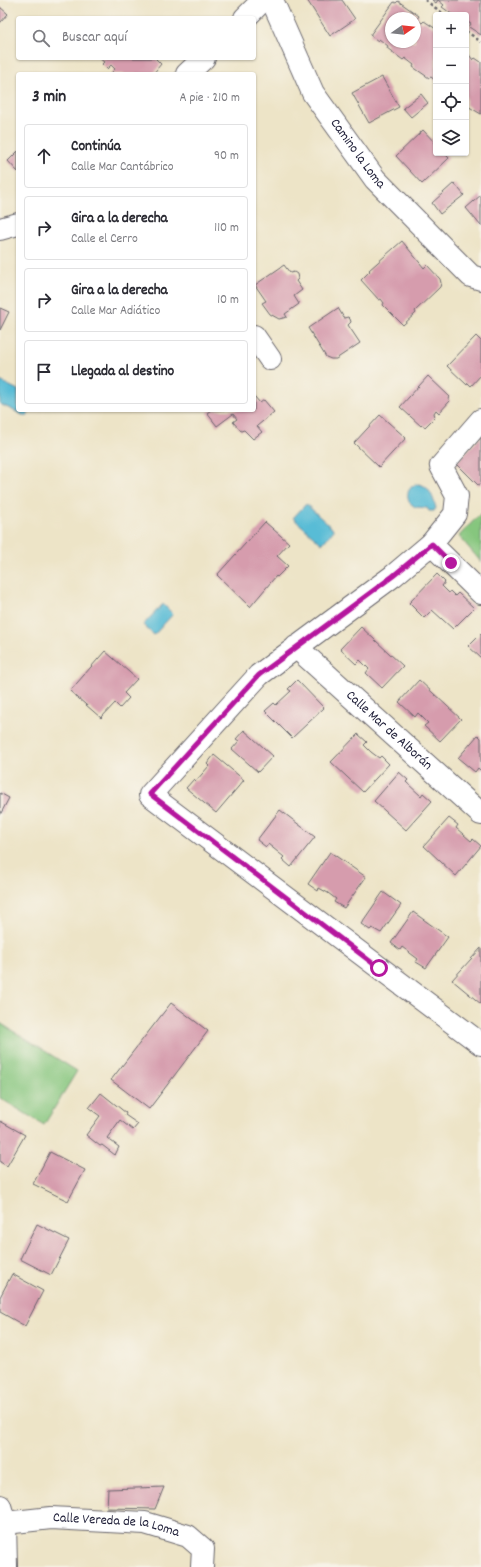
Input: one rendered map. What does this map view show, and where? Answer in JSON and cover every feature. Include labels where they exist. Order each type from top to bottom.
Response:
[{"type":"street","points":[[247,16],[263,0]]},
{"type":"street","name":"Camino la Loma","points":[[272,0],[313,93],[375,179],[471,276],[481,280]]},
{"type":"street","points":[[189,72],[202,60]]},
{"type":"street","points":[[0,229],[16,225]]},
{"type":"street","points":[[256,339],[270,359]]},
{"type":"street","points":[[481,420],[441,466],[457,496],[456,514],[432,544],[393,576],[259,675],[150,794],[481,1044]]},
{"type":"street","points":[[432,544],[481,593]]},
{"type":"street","name":"Calle Mar de Alborán","points":[[296,648],[481,814]]},
{"type":"street","name":"Calle Vereda de la Loma","points":[[6,1567],[2,1515],[145,1523],[188,1536],[203,1549],[202,1567]]},
{"type":"path","points":[[425,0],[441,12]]},
{"type":"path","points":[[469,32],[481,42]]},
{"type":"green space","points":[[481,513],[481,562],[459,536]]},
{"type":"green space","points":[[0,1023],[77,1071],[44,1125],[0,1098]]},
{"type":"water","points":[[0,381],[16,389],[16,412],[0,404]]},
{"type":"water","points":[[17,412],[29,412],[27,417]]},
{"type":"water","points":[[418,484],[428,489],[434,500],[436,508],[434,511],[429,511],[427,508],[415,507],[409,502],[408,493],[410,489]]},
{"type":"water","points":[[306,504],[334,530],[322,544],[293,518]]},
{"type":"water","points":[[163,604],[173,614],[154,635],[143,625]]},
{"type":"building","points":[[307,0],[342,0],[355,19],[330,36]]},
{"type":"building","points":[[438,0],[481,0],[481,35],[469,27],[471,24],[469,23],[469,12],[449,12],[442,7],[444,5]]},
{"type":"building","points":[[398,1],[413,12],[387,12],[394,2],[396,3]]},
{"type":"building","points":[[0,7],[8,14],[0,23]]},
{"type":"building","points":[[385,14],[385,44],[370,35]]},
{"type":"building","points":[[424,21],[433,27],[433,79],[431,77],[429,78],[413,67],[414,65],[405,58],[403,60],[387,48],[421,48],[421,22]]},
{"type":"building","points":[[469,55],[473,60],[475,58],[481,62],[481,114],[469,107]]},
{"type":"building","points":[[102,60],[157,60],[161,64],[155,72],[112,72],[115,69],[111,65],[107,69],[102,64],[104,62]]},
{"type":"building","points":[[382,77],[399,107],[369,123],[352,93]]},
{"type":"building","points":[[421,94],[428,103],[411,117],[403,108]]},
{"type":"building","points":[[423,130],[433,141],[433,156],[447,156],[449,158],[422,184],[396,156]]},
{"type":"building","points":[[16,153],[16,170],[8,161]]},
{"type":"building","points":[[454,183],[464,195],[440,214],[432,203]]},
{"type":"building","points":[[481,195],[481,226],[466,208]]},
{"type":"building","points":[[402,241],[424,268],[427,265],[440,279],[441,283],[440,287],[403,325],[383,305],[384,303],[381,299],[379,300],[361,280],[370,271],[369,270]]},
{"type":"building","points":[[284,265],[290,273],[294,272],[297,274],[298,279],[296,281],[302,290],[294,296],[299,304],[285,314],[287,317],[279,319],[270,314],[262,303],[266,301],[256,284]]},
{"type":"building","points":[[0,308],[9,312],[0,330]]},
{"type":"building","points":[[338,308],[344,318],[348,317],[350,319],[351,322],[348,325],[360,343],[336,359],[331,359],[326,357],[308,328]]},
{"type":"building","points":[[476,336],[481,341],[481,375],[471,386],[468,383],[467,385],[447,366]]},
{"type":"building","points":[[428,376],[450,397],[448,398],[450,401],[439,413],[436,410],[434,413],[435,417],[425,427],[422,425],[421,426],[400,407]]},
{"type":"building","points":[[256,398],[260,403],[264,400],[274,412],[257,426],[262,432],[253,439],[244,430],[241,431],[233,422],[237,419],[233,414],[217,426],[207,413],[256,412]]},
{"type":"building","points":[[380,415],[406,438],[379,467],[354,443]]},
{"type":"building","points":[[481,437],[481,485],[478,485],[456,463]]},
{"type":"building","points":[[265,522],[289,543],[277,556],[288,566],[277,577],[276,576],[250,607],[217,575]]},
{"type":"building","points":[[437,574],[445,582],[442,586],[449,593],[450,591],[455,596],[458,593],[474,608],[453,629],[432,610],[424,618],[409,603]]},
{"type":"building","points":[[361,627],[403,666],[382,688],[366,673],[369,669],[360,660],[356,664],[340,649]]},
{"type":"building","points":[[481,633],[481,658],[468,646]]},
{"type":"building","points":[[105,651],[137,679],[124,693],[129,698],[120,708],[115,703],[101,718],[70,691]]},
{"type":"building","points":[[297,680],[324,708],[292,738],[265,711],[274,703],[276,705],[291,691],[288,689]]},
{"type":"building","points":[[419,680],[461,719],[440,741],[424,726],[428,723],[418,713],[415,717],[399,702]]},
{"type":"building","points":[[244,730],[273,756],[258,772],[232,749],[239,741],[236,739]]},
{"type":"building","points":[[358,734],[367,742],[364,745],[371,752],[379,758],[381,756],[389,764],[363,792],[331,762]]},
{"type":"building","points":[[478,735],[481,738],[481,771],[478,768],[475,772],[458,758]]},
{"type":"building","points":[[214,755],[244,780],[216,813],[186,788],[194,779],[196,781],[209,766],[207,764]]},
{"type":"building","points":[[399,772],[408,780],[406,782],[421,796],[423,793],[432,801],[406,830],[374,801]]},
{"type":"building","points":[[0,793],[9,798],[0,815]]},
{"type":"building","points":[[280,810],[315,837],[291,867],[282,859],[284,857],[268,844],[266,847],[257,840]]},
{"type":"building","points":[[449,818],[458,825],[456,828],[471,841],[473,839],[481,846],[456,876],[424,846]]},
{"type":"building","points":[[330,852],[366,877],[344,908],[334,902],[336,899],[328,893],[319,888],[318,891],[308,884]]},
{"type":"building","points":[[383,892],[401,905],[381,933],[372,928],[370,930],[361,924]]},
{"type":"building","points":[[413,912],[448,937],[426,968],[416,962],[418,959],[402,947],[400,950],[391,943]]},
{"type":"building","points":[[481,948],[481,1004],[452,980]]},
{"type":"building","points":[[171,1003],[208,1031],[149,1109],[111,1080]]},
{"type":"building","points":[[101,1093],[126,1113],[125,1115],[138,1124],[133,1130],[120,1120],[107,1138],[119,1147],[115,1155],[86,1135],[100,1116],[89,1108]]},
{"type":"building","points":[[0,1121],[25,1135],[7,1166],[0,1162]]},
{"type":"building","points":[[50,1152],[85,1170],[68,1201],[33,1184]]},
{"type":"building","points":[[37,1224],[69,1240],[51,1275],[20,1259]]},
{"type":"building","points":[[12,1274],[43,1291],[25,1326],[0,1312],[0,1297]]},
{"type":"building","points":[[164,1487],[155,1509],[107,1508],[108,1489]]},
{"type":"route","points":[[379,968],[150,794],[259,675],[393,576],[432,544],[451,563]]}]
